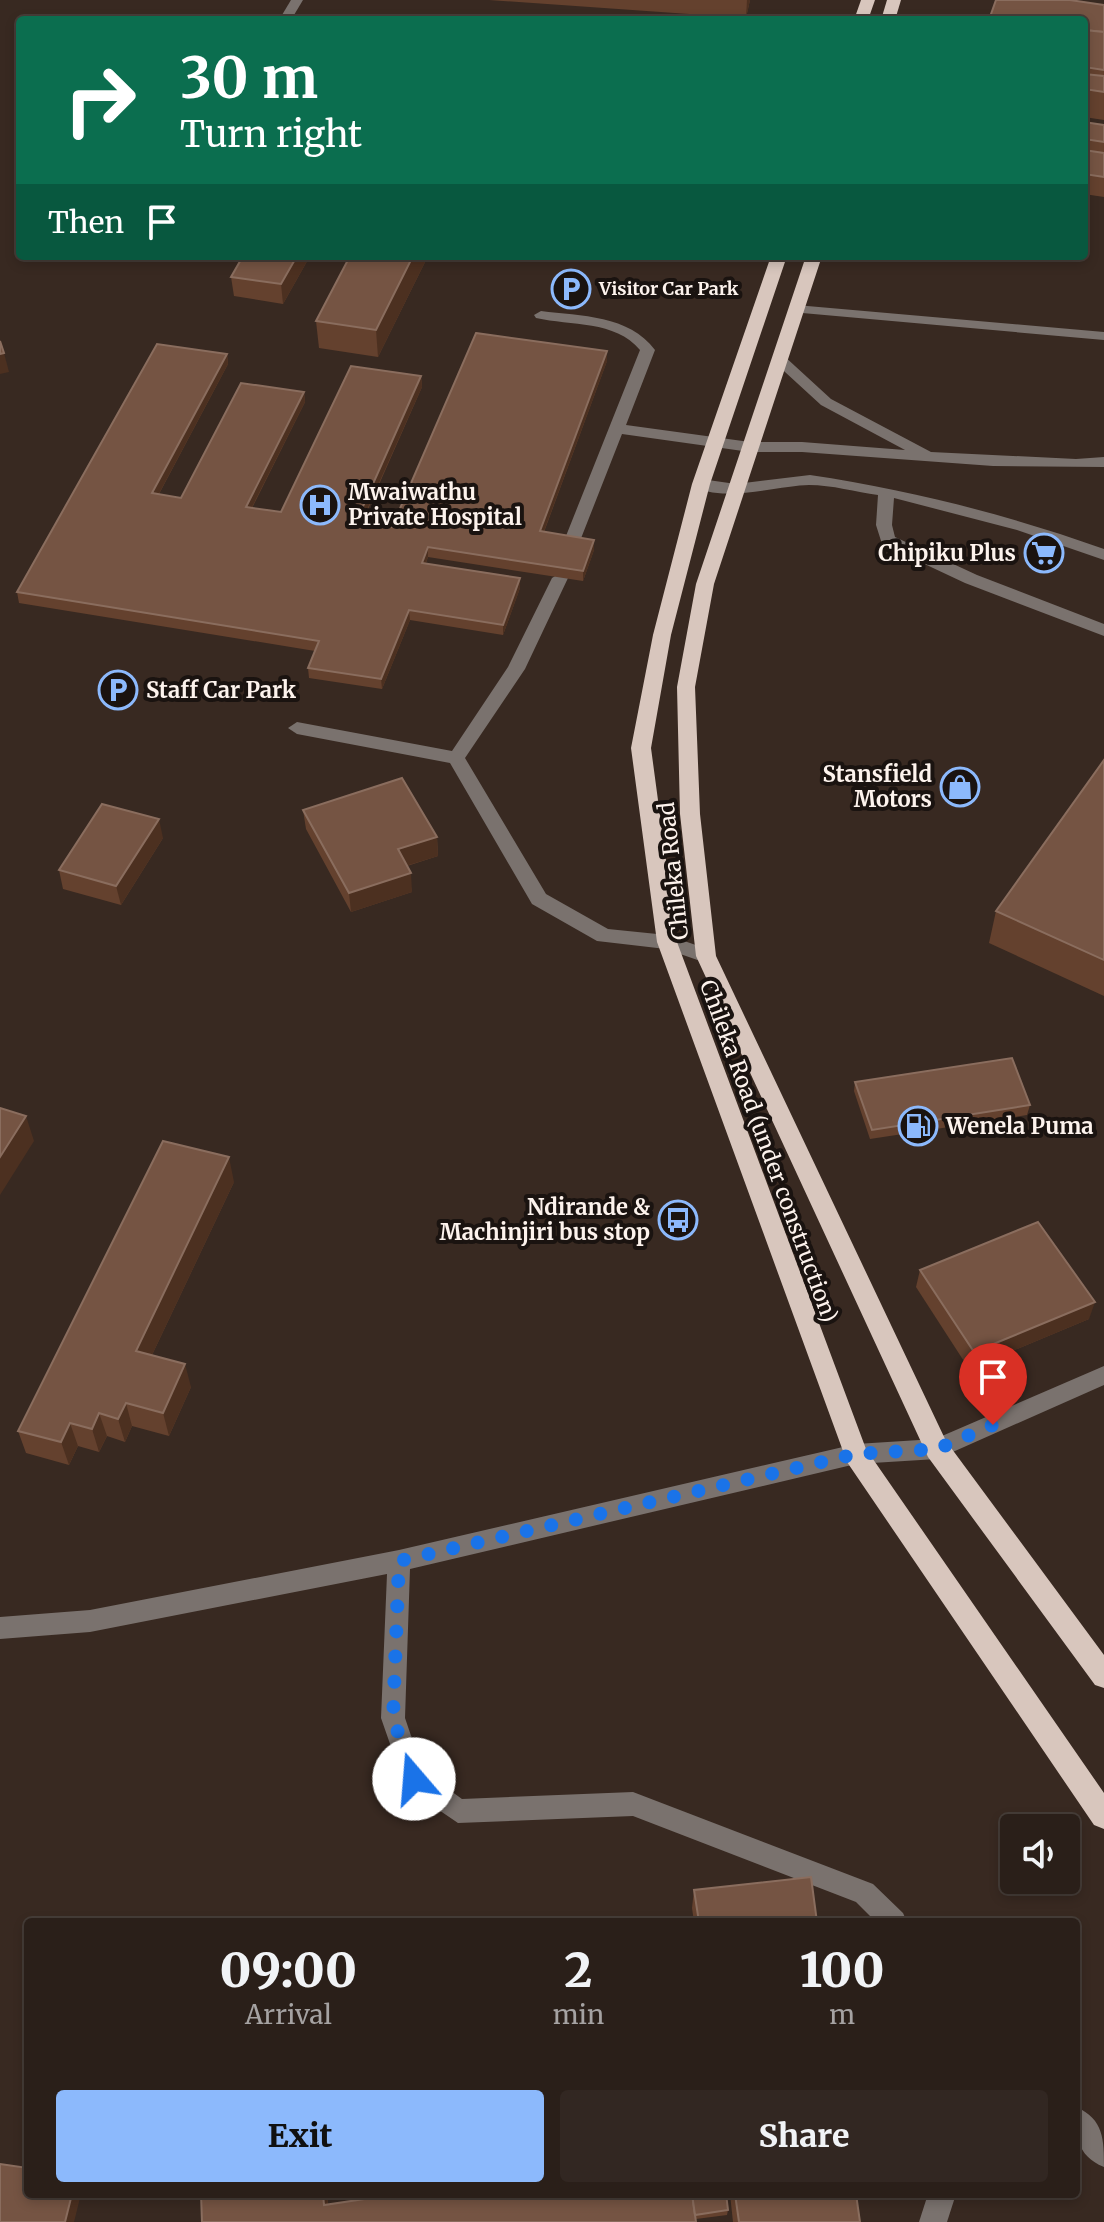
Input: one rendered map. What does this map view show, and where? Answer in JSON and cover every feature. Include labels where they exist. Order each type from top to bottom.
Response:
[{"type":"highway","name":"Chileka Road (under construction)","points":[[778,260],[701,484],[662,635],[641,748],[667,942],[856,1454],[1104,1816]]},
{"type":"highway","name":"Chileka Road","points":[[813,260],[705,584],[686,687],[690,814],[706,956],[937,1449],[1104,1676]]},
{"type":"street","points":[[796,309],[1104,336]]},
{"type":"street","points":[[541,315],[627,330],[641,339],[648,350],[570,546]]},
{"type":"street","points":[[778,358],[826,402],[933,458]]},
{"type":"street","points":[[616,428],[750,447],[802,447],[933,458],[1076,464],[1104,462]]},
{"type":"street","points":[[701,484],[736,489],[810,480],[886,491],[1022,526],[1104,555]]},
{"type":"street","points":[[886,491],[884,525],[888,540],[971,579],[1104,630]]},
{"type":"street","points":[[456,758],[516,669],[560,578]]},
{"type":"street","points":[[297,728],[456,758],[539,899],[604,936],[667,942],[706,956]]},
{"type":"street","points":[[0,1628],[90,1621],[399,1561],[856,1454],[937,1449],[1104,1375]]},
{"type":"street","points":[[399,1561],[393,1718],[414,1779],[458,1811],[633,1804],[864,1893],[890,1918]]},
{"type":"street","points":[[1080,2125],[1104,2154]]},
{"type":"street","points":[[933,2222],[941,2198]]},
{"type":"building","points":[[996,0],[1070,0],[1104,5],[1104,32],[1088,30],[1088,16],[990,16]]},
{"type":"building","points":[[1088,30],[1104,32],[1104,70],[1088,68]]},
{"type":"building","points":[[1088,74],[1104,76],[1104,92],[1088,90]]},
{"type":"building","points":[[1088,123],[1104,125],[1104,142],[1088,140]]},
{"type":"building","points":[[1088,151],[1104,153],[1104,177],[1088,175]]},
{"type":"building","points":[[241,260],[295,260],[281,284],[231,277]]},
{"type":"building","points":[[348,260],[411,260],[376,330],[316,321]]},
{"type":"building","points":[[476,333],[607,351],[540,531],[594,540],[583,571],[428,547],[422,563],[520,578],[503,625],[409,610],[381,679],[308,668],[319,641],[17,592],[157,344],[227,354],[152,493],[181,498],[241,383],[304,392],[246,507],[281,512],[351,366],[421,376],[356,522],[392,527]]},
{"type":"building","points":[[1104,760],[1104,960],[996,911]]},
{"type":"building","points":[[402,778],[437,837],[398,849],[411,873],[349,893],[303,810]]},
{"type":"building","points":[[102,804],[159,819],[116,886],[59,870]]},
{"type":"building","points":[[1012,1058],[1030,1105],[872,1130],[855,1082]]},
{"type":"building","points":[[0,1108],[26,1116],[0,1157]]},
{"type":"building","points":[[163,1141],[229,1157],[136,1351],[185,1364],[163,1413],[126,1403],[118,1419],[99,1413],[92,1429],[70,1423],[61,1442],[18,1431]]},
{"type":"building","points":[[1038,1222],[1095,1302],[974,1352],[920,1270]]},
{"type":"building","points":[[811,1877],[816,1918],[698,1918],[694,1890]]},
{"type":"building","points":[[0,2164],[24,2167],[24,2198],[71,2198],[65,2222],[0,2222]]},
{"type":"building","points":[[201,2198],[323,2198],[324,2205],[371,2198],[693,2198],[696,2222],[202,2222]]},
{"type":"building","points":[[693,2198],[726,2198],[728,2210],[695,2215]]},
{"type":"building","points":[[736,2198],[857,2198],[860,2222],[739,2222]]},
{"type":"place","name":"Visitor Car Park","points":[[571,289]]},
{"type":"place","name":"Mwaiwathu Private Hospital","points":[[320,505]]},
{"type":"place","name":"Chipiku Plus","points":[[1044,553]]},
{"type":"place","name":"Staff Car Park","points":[[118,690]]},
{"type":"place","name":"Stansfield Motors","points":[[960,787]]},
{"type":"place","name":"Wenela Puma","points":[[918,1126]]},
{"type":"place","name":"Ndirande & Machinjiri bus stop","points":[[678,1220]]},
{"type":"route","points":[[414,1779],[393,1718],[399,1561],[856,1454],[937,1449],[993,1425]]}]
